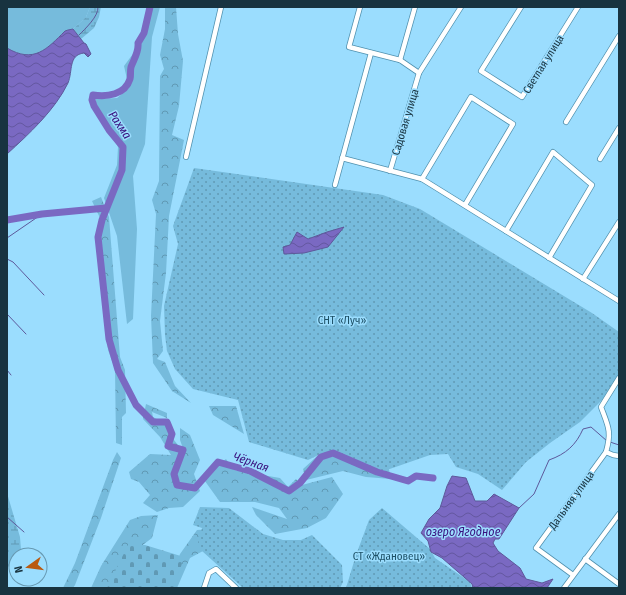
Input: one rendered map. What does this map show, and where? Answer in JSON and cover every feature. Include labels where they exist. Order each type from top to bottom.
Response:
[{"type":"street","points":[[186,157],[221,7]]},
{"type":"street","points":[[360,7],[349,47],[400,60],[419,73],[461,7]]},
{"type":"street","points":[[400,60],[415,7]]},
{"type":"street","name":"Светлая улица","points":[[521,7],[481,71],[522,97],[578,7]]},
{"type":"street","points":[[566,122],[619,36]]},
{"type":"street","points":[[335,185],[371,53]]},
{"type":"street","name":"Садовая улица","points":[[390,170],[419,73]]},
{"type":"street","points":[[422,179],[470,97],[513,124],[465,205]]},
{"type":"street","points":[[600,159],[619,128]]},
{"type":"street","points":[[506,231],[553,152],[592,185],[549,258]]},
{"type":"street","name":"Садовая улица","points":[[342,158],[422,179],[619,302]]},
{"type":"street","points":[[583,279],[619,222]]},
{"type":"street","name":"Дальняя улица","points":[[573,575],[536,548],[606,452],[610,441],[610,431],[601,407],[619,378]]},
{"type":"street","points":[[606,452],[619,456]]},
{"type":"street","points":[[564,588],[618,517]]},
{"type":"street","points":[[585,560],[619,584]]},
{"type":"street","points":[[204,588],[209,573],[216,569],[236,588]]},
{"type":"green space","points":[[7,7],[90,7],[86,17],[73,29],[65,31],[46,49],[25,55],[7,48]]},
{"type":"green space","points":[[90,7],[101,7],[99,17],[94,28],[81,39],[73,29],[86,17]]},
{"type":"green space","points":[[152,7],[160,7],[152,37],[145,144],[133,176],[137,229],[133,319],[127,324],[117,236],[104,198],[117,165],[118,147],[96,103],[96,99],[117,98],[129,88],[124,66],[141,43]]},
{"type":"green space","points":[[165,7],[176,7],[178,34],[183,61],[179,106],[172,135],[184,140],[169,216],[166,273],[160,321],[163,351],[157,359],[165,362],[175,386],[191,403],[172,391],[153,363],[151,316],[156,214],[152,200],[159,181],[160,76],[164,69],[160,55],[165,29]]},
{"type":"green space","name":"СНТ «Луч»","points":[[194,168],[383,195],[420,209],[592,313],[619,332],[619,374],[602,400],[580,422],[526,462],[502,490],[478,474],[456,467],[448,454],[430,455],[384,471],[349,461],[329,450],[308,460],[249,442],[238,400],[193,389],[175,369],[167,351],[164,306],[178,244],[173,226]]},
{"type":"green space","points":[[101,197],[109,217],[120,357],[125,370],[126,413],[122,417],[122,445],[116,443],[115,369],[108,350],[100,218],[92,201]]},
{"type":"green space","points":[[146,404],[167,413],[167,418],[152,412],[153,417],[172,427],[174,440],[185,454],[180,440],[180,428],[190,435],[200,460],[194,474],[200,491],[183,507],[169,508],[157,512],[143,503],[150,495],[139,482],[131,479],[129,472],[150,454],[171,455],[160,437],[143,419]]},
{"type":"green space","points":[[209,406],[236,406],[244,434],[213,415]]},
{"type":"green space","points":[[337,438],[384,446],[391,479],[366,477],[343,471],[306,480],[303,469]]},
{"type":"green space","points":[[117,452],[121,458],[101,518],[75,585],[73,588],[63,588],[75,563]]},
{"type":"green space","points":[[226,459],[234,470],[280,478],[288,487],[296,479],[302,485],[332,477],[343,494],[326,518],[307,528],[275,534],[256,515],[252,507],[287,519],[279,508],[255,502],[220,502],[202,477]]},
{"type":"green space","points":[[7,493],[20,537],[21,547],[8,547],[7,567]]},
{"type":"green space","points":[[200,507],[229,508],[263,534],[283,540],[301,540],[312,535],[342,565],[343,582],[340,588],[243,588],[202,551],[198,543],[202,528],[193,525]]},
{"type":"green space","name":"СТ «Ждановец»","points":[[382,508],[430,549],[435,558],[470,582],[472,588],[346,588],[369,520]]},
{"type":"green space","points":[[158,515],[152,538],[136,550],[120,588],[91,588],[101,566],[130,520],[141,516]]},
{"type":"green space","points":[[211,529],[203,551],[190,558],[177,588],[168,588],[180,554],[197,530]]},
{"type":"green space","points":[[128,545],[145,545],[184,557],[174,588],[107,588]]},
{"type":"water","points":[[73,29],[86,44],[91,54],[88,57],[84,53],[75,57],[68,83],[56,103],[33,130],[7,154],[7,48],[25,55],[39,52],[46,49],[65,31]]},
{"type":"water","points":[[344,227],[328,247],[304,253],[284,254],[283,247],[290,245],[297,232],[308,239]]},
{"type":"water","name":"озеро Ягодное","points":[[452,476],[466,478],[475,501],[487,501],[494,494],[519,508],[499,539],[495,539],[493,543],[498,551],[520,568],[526,579],[542,583],[553,579],[547,588],[473,588],[472,584],[442,558],[431,552],[428,541],[421,533],[429,519],[440,508]]},
{"type":"waterway","points":[[79,35],[94,18],[98,11],[98,7]]},
{"type":"waterway","name":"Чёрная","points":[[150,7],[144,33],[138,43],[137,52],[131,67],[128,84],[124,89],[115,94],[104,96],[93,95],[92,100],[94,106],[109,130],[123,147],[122,170],[102,220],[98,237],[109,339],[118,370],[136,405],[153,422],[167,422],[172,434],[168,446],[183,450],[174,474],[177,485],[195,488],[218,462],[250,471],[289,491],[300,483],[321,457],[333,453],[377,472],[408,481],[416,476],[433,478]]},
{"type":"waterway","name":"Рахма","points":[[7,220],[42,214],[106,208]]},
{"type":"waterway","points":[[7,238],[42,214]]},
{"type":"waterway","points":[[7,259],[13,262],[44,295]]},
{"type":"waterway","points":[[7,314],[26,334]]},
{"type":"waterway","points":[[7,370],[11,375]]},
{"type":"waterway","points":[[519,508],[534,494],[549,460],[570,448],[577,440],[583,429],[591,427],[607,441]]},
{"type":"waterway","points":[[610,442],[619,445]]},
{"type":"waterway","points":[[7,517],[24,532]]}]
